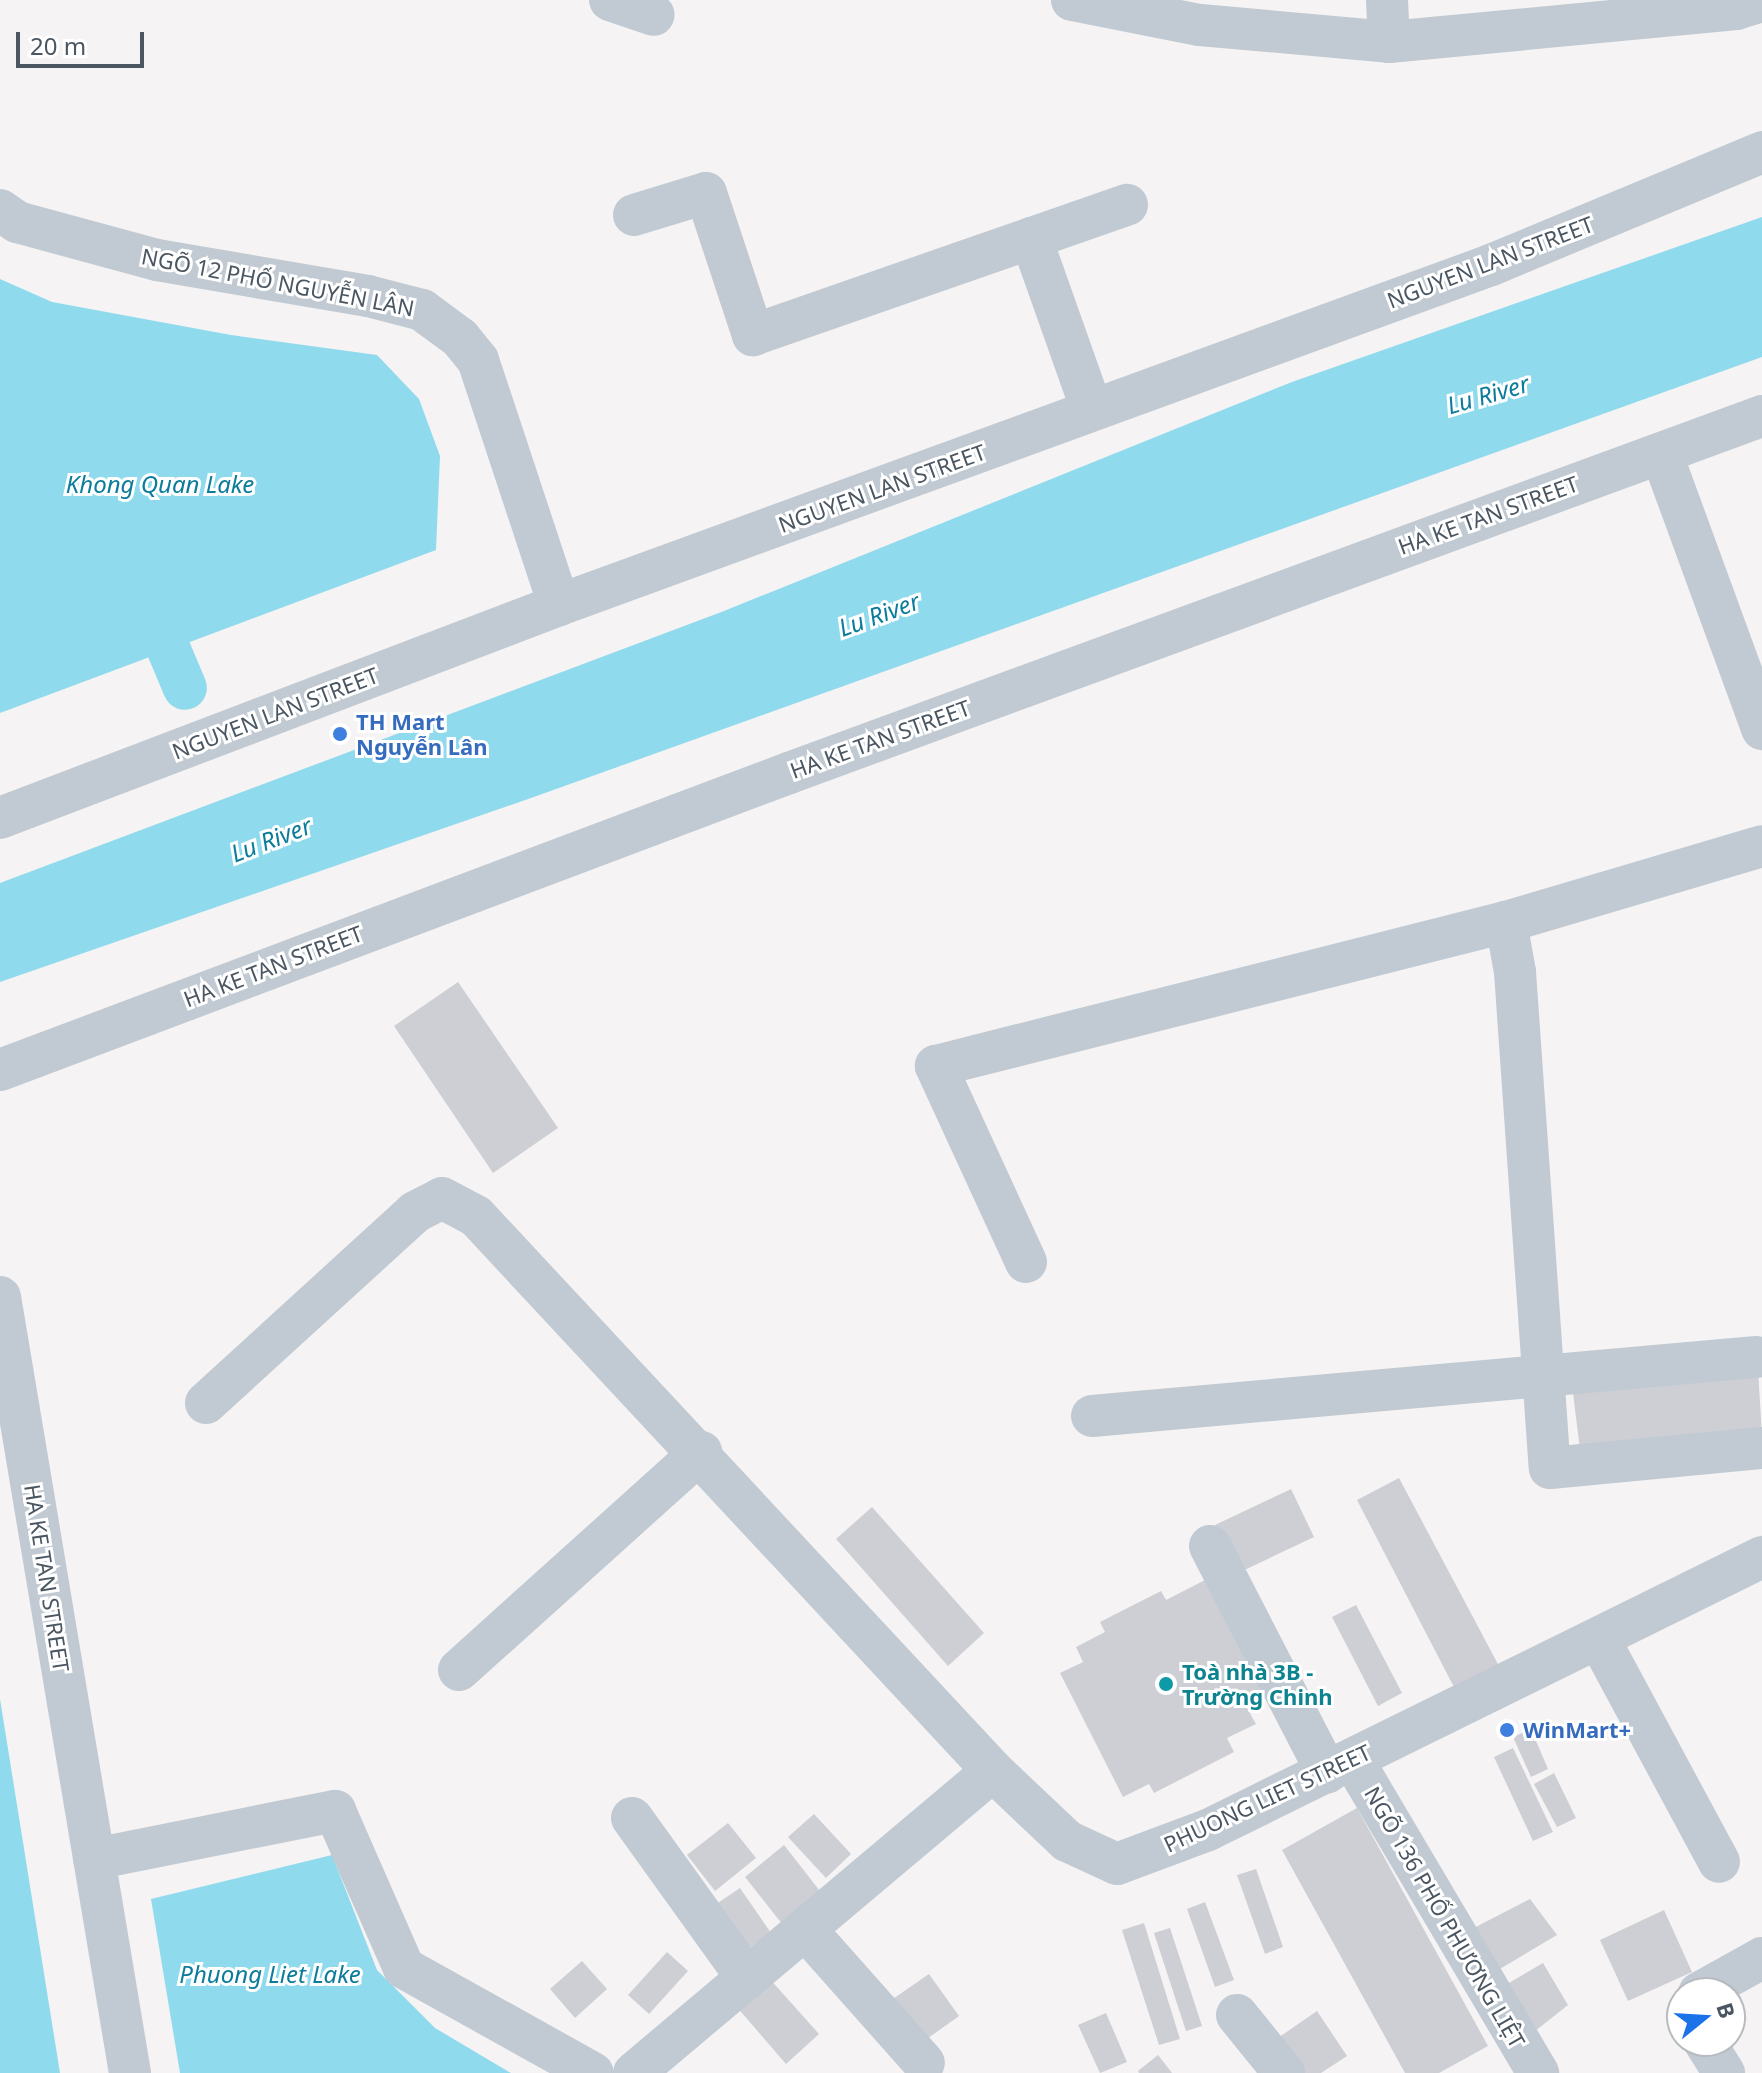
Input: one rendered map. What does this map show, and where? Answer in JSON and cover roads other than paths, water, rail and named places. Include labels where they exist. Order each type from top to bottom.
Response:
[{"type":"street","points":[[610,0],[654,15]]},
{"type":"street","points":[[1072,0],[1200,25],[1389,42],[1736,9],[1762,1]]},
{"type":"street","points":[[1387,0],[1389,42]]},
{"type":"street","name":"NGUYEN LAN STREET","points":[[0,818],[559,605],[1491,265],[1762,152]]},
{"type":"street","points":[[634,215],[706,193],[753,335],[1127,205]]},
{"type":"street","name":"NGÕ 12 PHỐ NGUYỄN LÂN","points":[[0,210],[17,222],[157,260],[368,296],[422,310],[460,338],[478,360],[559,605]]},
{"type":"street","points":[[1031,238],[1092,410]]},
{"type":"street","name":"HA KE TAN STREET","points":[[0,1070],[1487,514],[1662,455],[1762,416]]},
{"type":"street","points":[[1662,455],[1762,729]]},
{"type":"street","points":[[1026,1262],[936,1066],[1506,922],[1762,846]]},
{"type":"street","points":[[1506,922],[1515,972],[1550,1468],[1762,1448]]},
{"type":"street","name":"PHUONG LIET STREET","points":[[206,1403],[415,1212],[442,1198],[476,1216],[701,1452],[993,1771],[1067,1841],[1117,1864],[1208,1830],[1762,1557]]},
{"type":"street","name":"HA KE TAN STREET","points":[[0,1297],[130,2073]]},
{"type":"street","points":[[1092,1416],[1756,1357]]},
{"type":"street","points":[[459,1670],[701,1452]]},
{"type":"street","name":"NGÕ 136 PHỐ PHƯƠNG LIỆT","points":[[1210,1546],[1520,2066]]},
{"type":"street","points":[[1599,1639],[1719,1862]]},
{"type":"street","points":[[634,2073],[993,1771]]},
{"type":"street","points":[[94,1859],[335,1811],[404,1968],[593,2073]]},
{"type":"street","points":[[632,1818],[747,1978]]},
{"type":"street","points":[[805,1929],[924,2063]]},
{"type":"street","points":[[1728,1977],[1762,1958]]},
{"type":"street","points":[[1237,2015],[1284,2073]]},
{"type":"water","name":"Lu River","points":[[1762,217],[1762,357],[531,798],[0,982],[0,883],[724,611],[1292,382]]},
{"type":"water","name":"Khong Quan Lake","points":[[0,279],[52,302],[231,335],[377,355],[419,399],[440,456],[436,550],[0,713]]},
{"type":"water","points":[[0,1699],[60,2073],[0,2073]]},
{"type":"water","name":"Phuong Liet Lake","points":[[332,1855],[377,1970],[435,2028],[511,2073],[180,2073],[151,1899]]},
{"type":"waterway","points":[[169,650],[185,688]]},
{"type":"place","name":"TH Mart Nguyễn Lân","points":[[340,734]]},
{"type":"place","name":"Toà nhà 3B - Trường Chinh","points":[[1166,1684]]},
{"type":"place","name":"WinMart+","points":[[1507,1730]]}]
